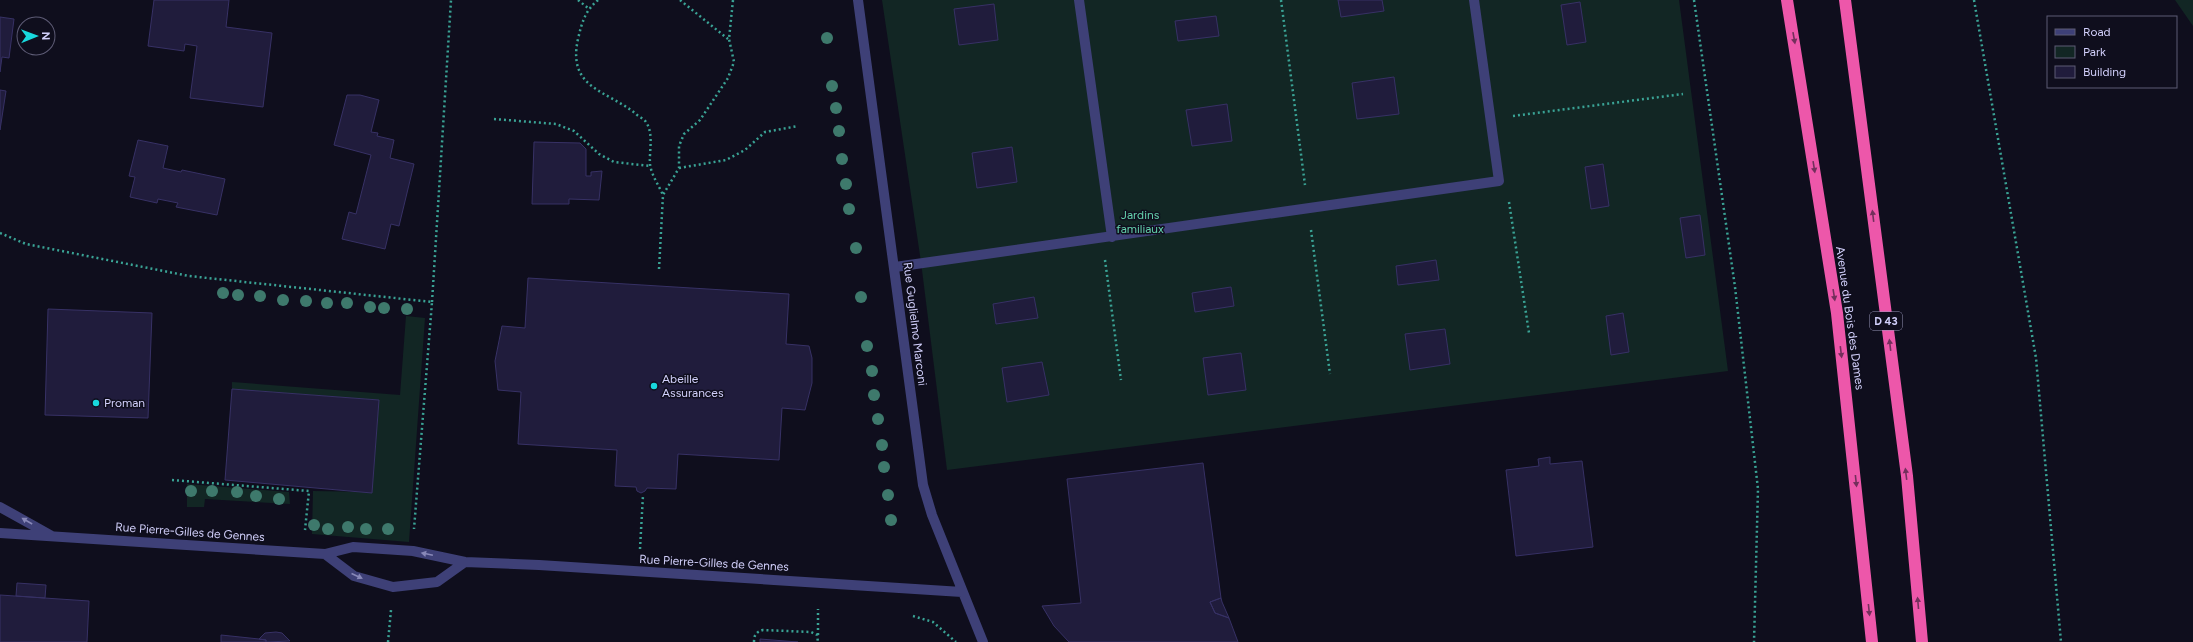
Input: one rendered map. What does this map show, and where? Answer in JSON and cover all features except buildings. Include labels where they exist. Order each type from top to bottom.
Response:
[{"type":"highway","name":"Avenue du Bois des Dames","points":[[1787,0],[1837,313],[1872,642]]},
{"type":"highway","name":"D 43","points":[[1845,0],[1906,476],[1922,642]]},
{"type":"street","name":"Rue Guglielmo Marconi","points":[[858,0],[924,486],[932,515],[983,642]]},
{"type":"street","points":[[1079,0],[1107,237]]},
{"type":"street","points":[[895,267],[1499,181],[1474,0]]},
{"type":"street","name":"Rue Pierre-Gilles de Gennes","points":[[0,507],[54,537]]},
{"type":"street","name":"Rue Pierre-Gilles de Gennes","points":[[0,533],[325,554],[353,547],[413,551],[465,562],[539,565],[962,592]]},
{"type":"street","points":[[325,554],[354,576],[393,587],[437,582],[465,562]]},
{"type":"path","points":[[414,536],[432,302],[451,0]]},
{"type":"path","points":[[578,0],[588,8]]},
{"type":"path","points":[[598,0],[588,8],[582,20],[575,61],[582,78],[594,89],[632,111],[646,122],[650,140],[650,166],[663,195],[659,269]]},
{"type":"path","points":[[680,0],[729,39]]},
{"type":"path","points":[[663,195],[679,168],[679,146],[684,134],[700,120],[728,78],[734,62],[729,39],[733,0]]},
{"type":"path","points":[[1694,0],[1735,287],[1758,489],[1754,642]]},
{"type":"path","points":[[1974,0],[2036,358],[2061,642]]},
{"type":"path","points":[[1490,118],[1682,94]]},
{"type":"path","points":[[494,119],[556,124],[574,131],[599,154],[614,162],[650,166]]},
{"type":"path","points":[[679,168],[726,160],[744,150],[765,132],[798,126]]},
{"type":"path","points":[[1499,181],[1508,198],[1529,333]]},
{"type":"path","points":[[0,233],[26,244],[189,276],[432,302]]},
{"type":"path","points":[[1107,237],[1121,380]]},
{"type":"path","points":[[172,480],[309,489],[303,552]]},
{"type":"path","points":[[638,572],[643,495]]},
{"type":"path","points":[[388,642],[391,608]]},
{"type":"path","points":[[818,610],[818,641]]},
{"type":"path","points":[[913,616],[933,622],[956,642]]},
{"type":"path","points":[[754,642],[754,636],[757,631],[763,630],[811,632],[817,635],[818,641]]},
{"type":"green space","name":"Jardins familiaux","points":[[882,0],[1679,0],[1728,371],[947,470],[921,262]]},
{"type":"green space","points":[[2175,0],[2193,0],[2193,26]]},
{"type":"green space","points":[[406,316],[425,318],[409,542],[312,534],[313,491],[372,492],[379,400],[232,389],[232,382],[400,395]]},
{"type":"green space","points":[[187,484],[289,492],[290,504],[205,499],[204,507],[187,507]]},
{"type":"place","name":"Abeille Assurances","points":[[654,386]]},
{"type":"place","name":"Proman","points":[[96,403]]}]
